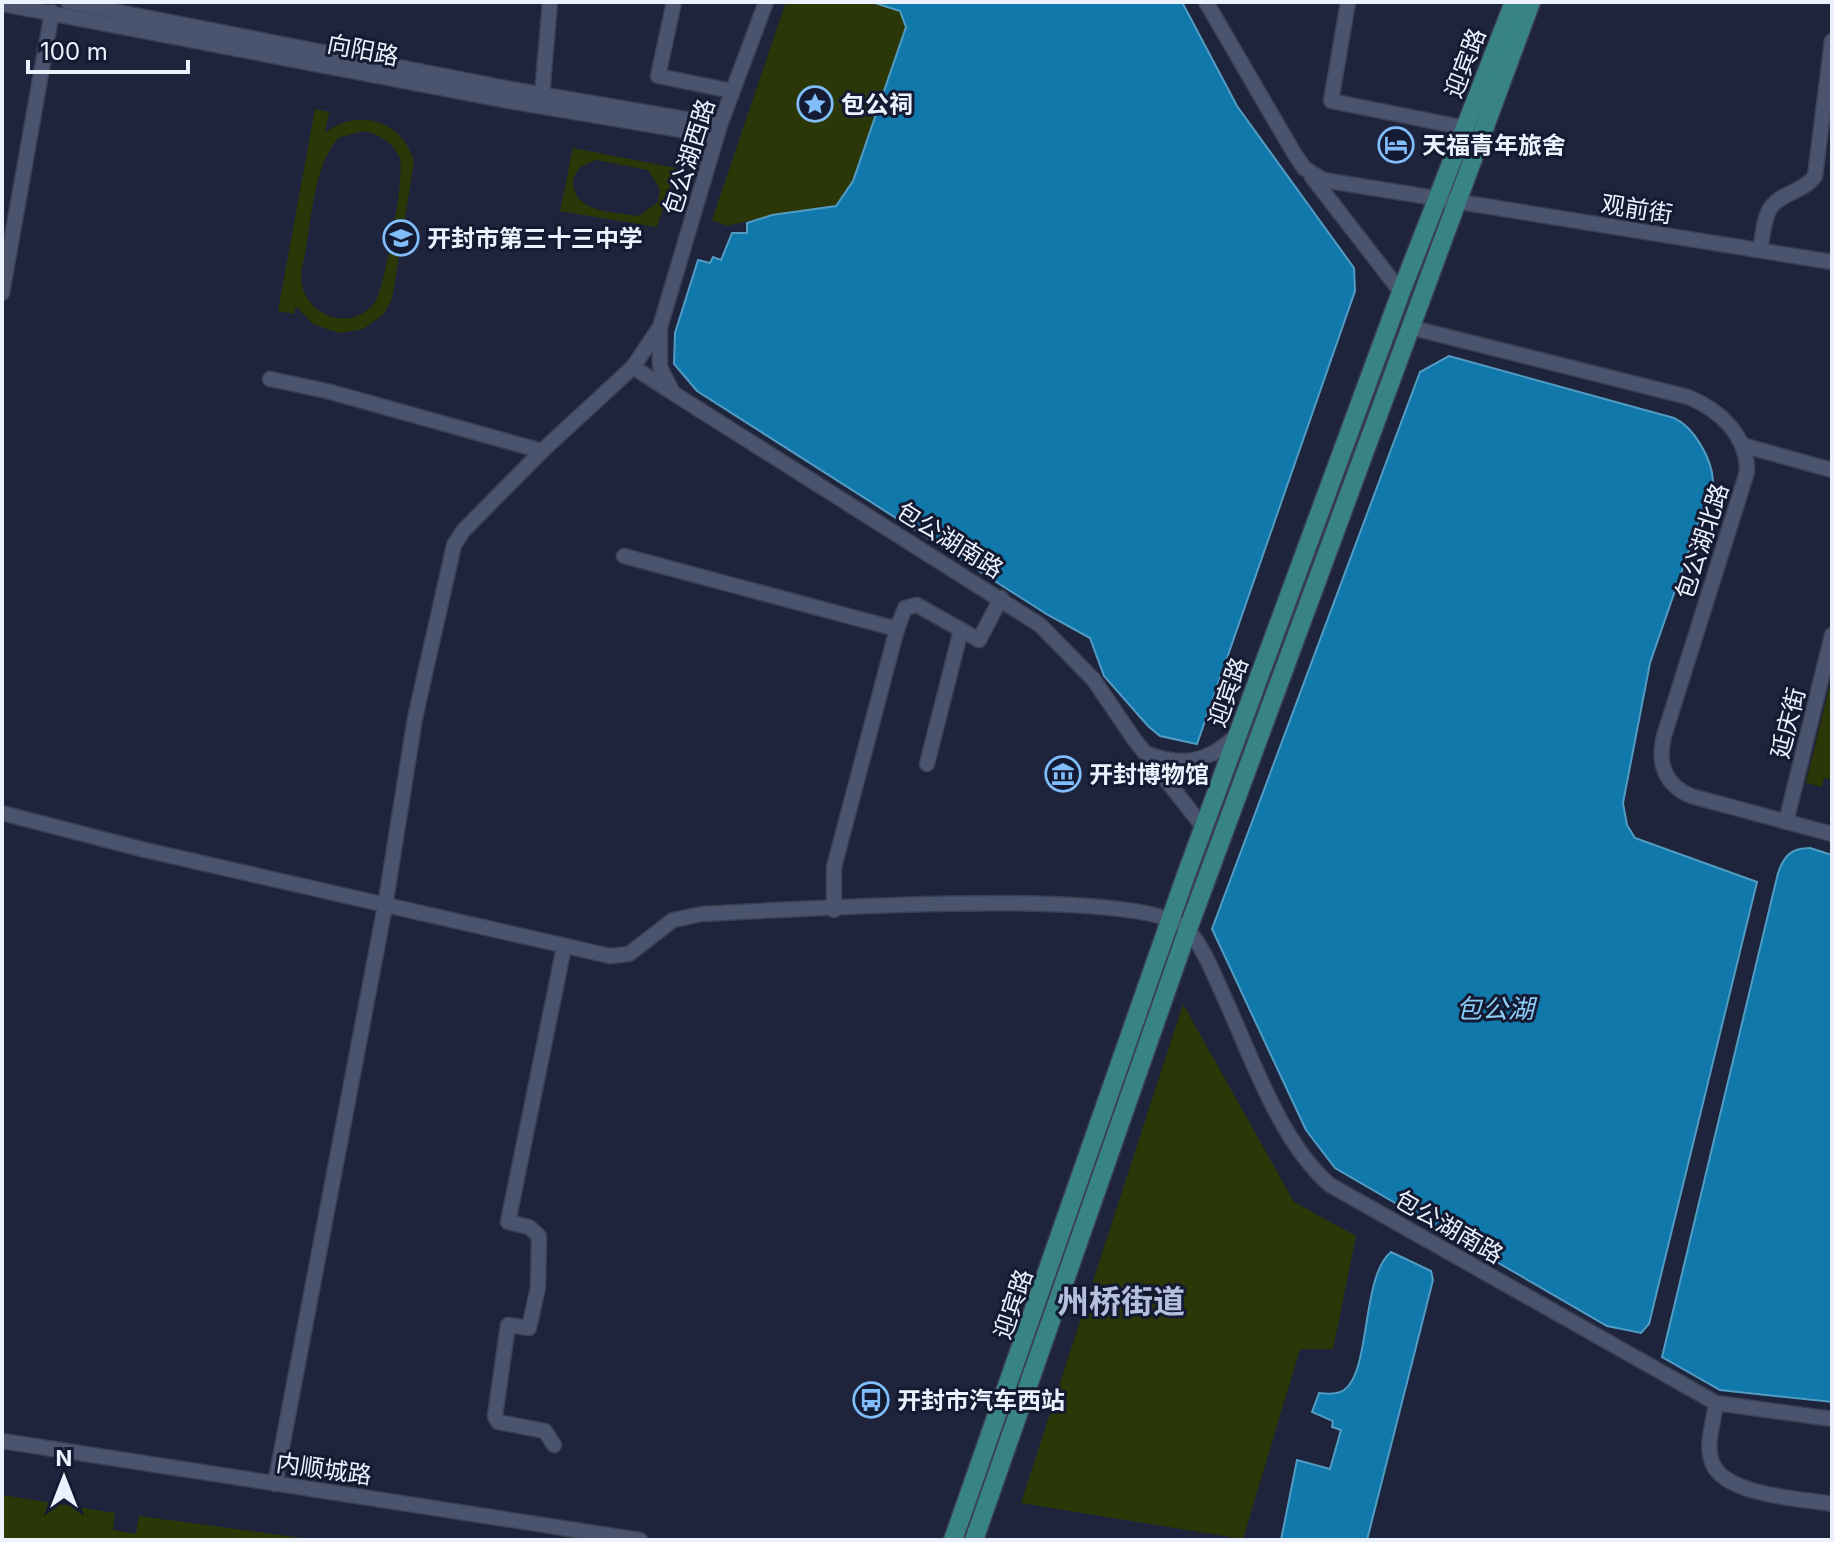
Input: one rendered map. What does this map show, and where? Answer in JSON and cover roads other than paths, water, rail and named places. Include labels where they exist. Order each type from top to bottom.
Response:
[{"type":"main road","name":"迎宾路","points":[[974,1540],[1180,924],[1204,828],[1435,200],[1514,2]]},
{"type":"main road","name":"迎宾路","points":[[953,1540],[1180,924],[1413,328],[1455,203],[1531,2]]},
{"type":"street","points":[[542,95],[550,2]]},
{"type":"street","points":[[674,2],[658,76],[732,91]]},
{"type":"street","name":"包公湖西路","points":[[275,1484],[385,906],[415,718],[454,545],[463,531],[542,451],[633,367],[660,327],[718,131],[766,2]]},
{"type":"street","points":[[1206,2],[1304,168],[1401,292]]},
{"type":"street","points":[[1348,2],[1331,101],[1466,128]]},
{"type":"street","name":"向阳路","points":[[2,4],[62,6],[542,95],[718,131]]},
{"type":"street","points":[[2,293],[62,6]]},
{"type":"street","name":"向阳路","points":[[62,6],[508,101],[718,131]]},
{"type":"street","points":[[1760,250],[1767,215],[1774,203],[1810,183],[1815,176],[1832,41]]},
{"type":"street","points":[[1304,168],[1331,183],[1435,200]]},
{"type":"street","name":"观前街","points":[[1435,200],[1832,262]]},
{"type":"street","points":[[660,327],[660,367],[673,393]]},
{"type":"street","points":[[1413,328],[1688,397],[1723,417],[1742,445],[1832,470]]},
{"type":"street","name":"包公湖南路","points":[[633,367],[1001,598],[1073,655],[1204,828]]},
{"type":"street","points":[[270,379],[327,391],[542,451]]},
{"type":"street","name":"包公湖北路","points":[[1742,445],[1747,472],[1664,736],[1661,760],[1668,780],[1685,793],[1832,834]]},
{"type":"street","points":[[624,556],[897,629]]},
{"type":"street","points":[[834,910],[834,867],[905,608],[917,605],[979,640],[1001,598]]},
{"type":"street","points":[[927,764],[961,630]]},
{"type":"street","name":"延庆街","points":[[1786,822],[1832,635]]},
{"type":"street","points":[[1145,753],[1171,761],[1197,761],[1219,752],[1239,733]]},
{"type":"street","points":[[2,813],[598,955],[622,956],[635,951],[656,930],[685,916],[1049,903],[1136,910],[1180,924]]},
{"type":"street","name":"包公湖南路","points":[[1180,924],[1207,960],[1290,1135],[1320,1176],[1716,1403],[1832,1419]]},
{"type":"street","points":[[554,1445],[545,1431],[498,1422],[495,1416],[508,1325],[529,1328],[538,1287],[539,1236],[529,1227],[508,1222],[564,947]]},
{"type":"street","points":[[1716,1403],[1709,1453],[1717,1472],[1726,1480],[1751,1490],[1832,1504]]},
{"type":"street","name":"内顺城路","points":[[2,1441],[640,1540]]},
{"type":"water","points":[[872,2],[1182,2],[1237,106],[1354,268],[1355,291],[1197,744],[1160,736],[1148,726],[1104,676],[1090,638],[1048,615],[697,391],[674,364],[675,333],[698,260],[710,263],[713,257],[721,260],[732,233],[747,233],[747,223],[772,215],[836,206],[853,181],[906,27],[900,11]]},
{"type":"water","name":"包公湖","points":[[1449,356],[1674,418],[1695,436],[1712,472],[1713,481],[1650,663],[1623,803],[1627,825],[1635,838],[1757,882],[1649,1324],[1641,1333],[1607,1326],[1335,1168],[1306,1130],[1212,929],[1420,372]]},
{"type":"water","points":[[1810,848],[1832,855],[1832,1402],[1720,1390],[1662,1357],[1778,873],[1789,854]]},
{"type":"water","points":[[1391,1252],[1431,1271],[1433,1280],[1367,1540],[1281,1540],[1297,1460],[1330,1469],[1341,1430],[1332,1427],[1333,1421],[1312,1412],[1319,1393],[1341,1392],[1353,1380],[1375,1281],[1381,1264]]},
{"type":"place","name":"包公祠","points":[[815,104]]},
{"type":"place","name":"天福青年旅舍","points":[[1396,145]]},
{"type":"place","name":"开封市第三十三中学","points":[[401,238]]},
{"type":"place","name":"开封博物馆","points":[[1063,774]]},
{"type":"place","name":"开封市汽车西站","points":[[871,1400]]},
{"type":"district","name":"州桥街道","points":[[1121,1301]]}]
